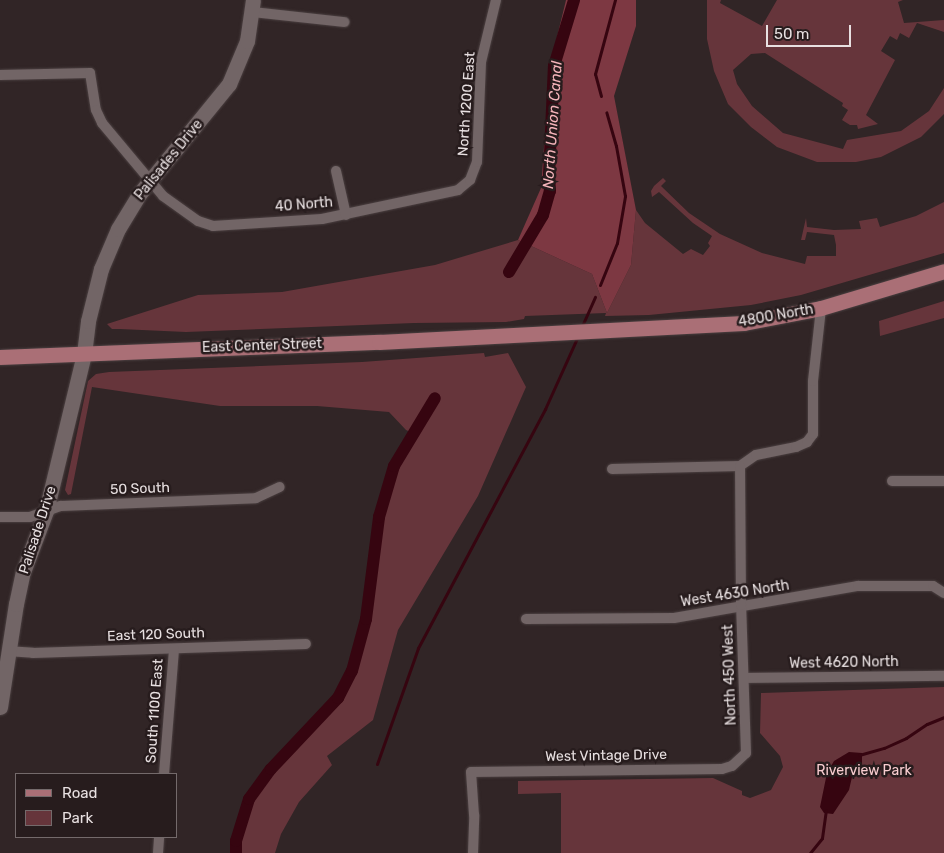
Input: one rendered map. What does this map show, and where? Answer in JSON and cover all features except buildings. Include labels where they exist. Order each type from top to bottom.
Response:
[{"type":"main road","name":"4800 North","points":[[524,334],[744,323],[821,308],[944,270]]},
{"type":"main road","name":"East Center Street","points":[[0,357],[524,334]]},
{"type":"street","name":"North 1200 East","points":[[470,180],[477,162],[481,62],[496,0]]},
{"type":"street","points":[[253,6],[344,22]]},
{"type":"street","name":"Palisades Drive","points":[[84,354],[88,321],[101,269],[118,230],[150,180],[230,84],[247,41],[253,6]]},
{"type":"street","name":"40 North","points":[[0,75],[90,73],[96,110],[102,123],[163,196],[198,221],[213,226],[322,220],[458,190],[470,180]]},
{"type":"street","points":[[336,171],[346,214]]},
{"type":"street","points":[[612,469],[740,466],[756,455],[796,447],[806,442],[813,434],[814,381],[821,308]]},
{"type":"street","name":"Palisade Drive","points":[[0,707],[7,651],[24,572],[46,511],[84,354]]},
{"type":"street","name":"North 450 West","points":[[740,466],[741,605],[746,753],[740,761]]},
{"type":"street","points":[[892,481],[944,481]]},
{"type":"street","name":"50 South","points":[[0,517],[30,517],[62,506],[256,498],[280,486]]},
{"type":"street","name":"West 4630 North","points":[[526,619],[674,618],[741,605],[783,601],[858,586],[933,586],[944,593]]},
{"type":"street","name":"East 120 South","points":[[7,651],[34,653],[306,644]]},
{"type":"street","name":"South 1100 East","points":[[164,773],[174,649]]},
{"type":"street","name":"West 4620 North","points":[[744,678],[944,676]]},
{"type":"street","name":"West Vintage Drive","points":[[474,853],[471,772],[722,769],[740,761]]},
{"type":"street","points":[[158,853],[160,838]]},
{"type":"green space","points":[[707,0],[721,0],[720,3],[762,26],[777,0],[903,0],[898,2],[904,23],[944,20],[944,32],[917,23],[909,38],[900,33],[897,40],[890,36],[881,51],[895,60],[866,115],[878,124],[858,129],[857,125],[850,125],[842,120],[848,110],[842,106],[843,103],[765,53],[751,54],[733,70],[737,84],[752,106],[783,133],[843,149],[847,140],[901,131],[929,111],[944,88],[944,114],[921,137],[881,157],[856,162],[817,162],[777,147],[751,127],[728,104],[714,71],[707,39]]},
{"type":"green space","points":[[663,178],[666,181],[661,186],[689,213],[720,234],[762,253],[805,264],[807,256],[836,256],[834,235],[807,232],[805,240],[801,240],[806,218],[807,227],[834,230],[861,229],[859,221],[877,218],[880,227],[916,216],[944,202],[944,253],[801,295],[751,305],[649,315],[605,316],[606,313],[525,316],[524,319],[506,322],[414,323],[186,332],[112,329],[107,324],[198,295],[282,292],[435,265],[518,240],[592,274],[607,313],[631,265],[636,210],[645,223],[683,254],[691,249],[703,255],[710,246],[708,243],[712,236],[693,223],[659,192],[652,197],[651,191]]},
{"type":"green space","points":[[944,301],[944,318],[880,336],[879,321]]},
{"type":"green space","points":[[484,353],[485,357],[508,353],[526,387],[478,496],[398,630],[373,720],[327,756],[332,765],[299,802],[281,834],[275,853],[239,853],[239,843],[250,804],[264,782],[342,699],[358,659],[374,581],[382,518],[398,469],[417,435],[406,430],[389,412],[317,406],[220,406],[92,387],[71,494],[68,495],[65,490],[88,381],[96,374],[109,372],[362,362]]},
{"type":"green space","name":"Riverview Park","points":[[944,687],[944,853],[561,853],[561,793],[518,794],[518,781],[713,778],[742,791],[742,795],[750,798],[771,790],[783,767],[780,756],[760,733],[761,693]]},
{"type":"shaded area","points":[[566,0],[636,0],[636,26],[614,96],[636,210],[631,265],[607,313],[592,274],[518,240],[541,188],[550,66]]},
{"type":"shaded area","points":[[849,752],[862,753],[862,764],[852,777],[849,790],[833,814],[824,813],[820,807],[827,773],[834,761]]},
{"type":"waterway","name":"North Union Canal","points":[[509,272],[543,215],[550,191],[549,175],[554,66],[574,0]]},
{"type":"waterway","points":[[601,96],[595,74],[615,0]]},
{"type":"waterway","points":[[600,285],[617,243],[625,196],[616,146],[606,112]]},
{"type":"waterway","points":[[582,326],[595,297]]},
{"type":"waterway","points":[[377,764],[418,648],[545,409],[578,336]]},
{"type":"waterway","points":[[236,853],[236,841],[249,799],[271,769],[338,698],[352,671],[366,619],[379,517],[394,466],[435,398]]},
{"type":"waterway","points":[[859,755],[884,748],[906,738],[927,724],[944,717]]},
{"type":"waterway","points":[[810,853],[822,838],[826,810]]}]
